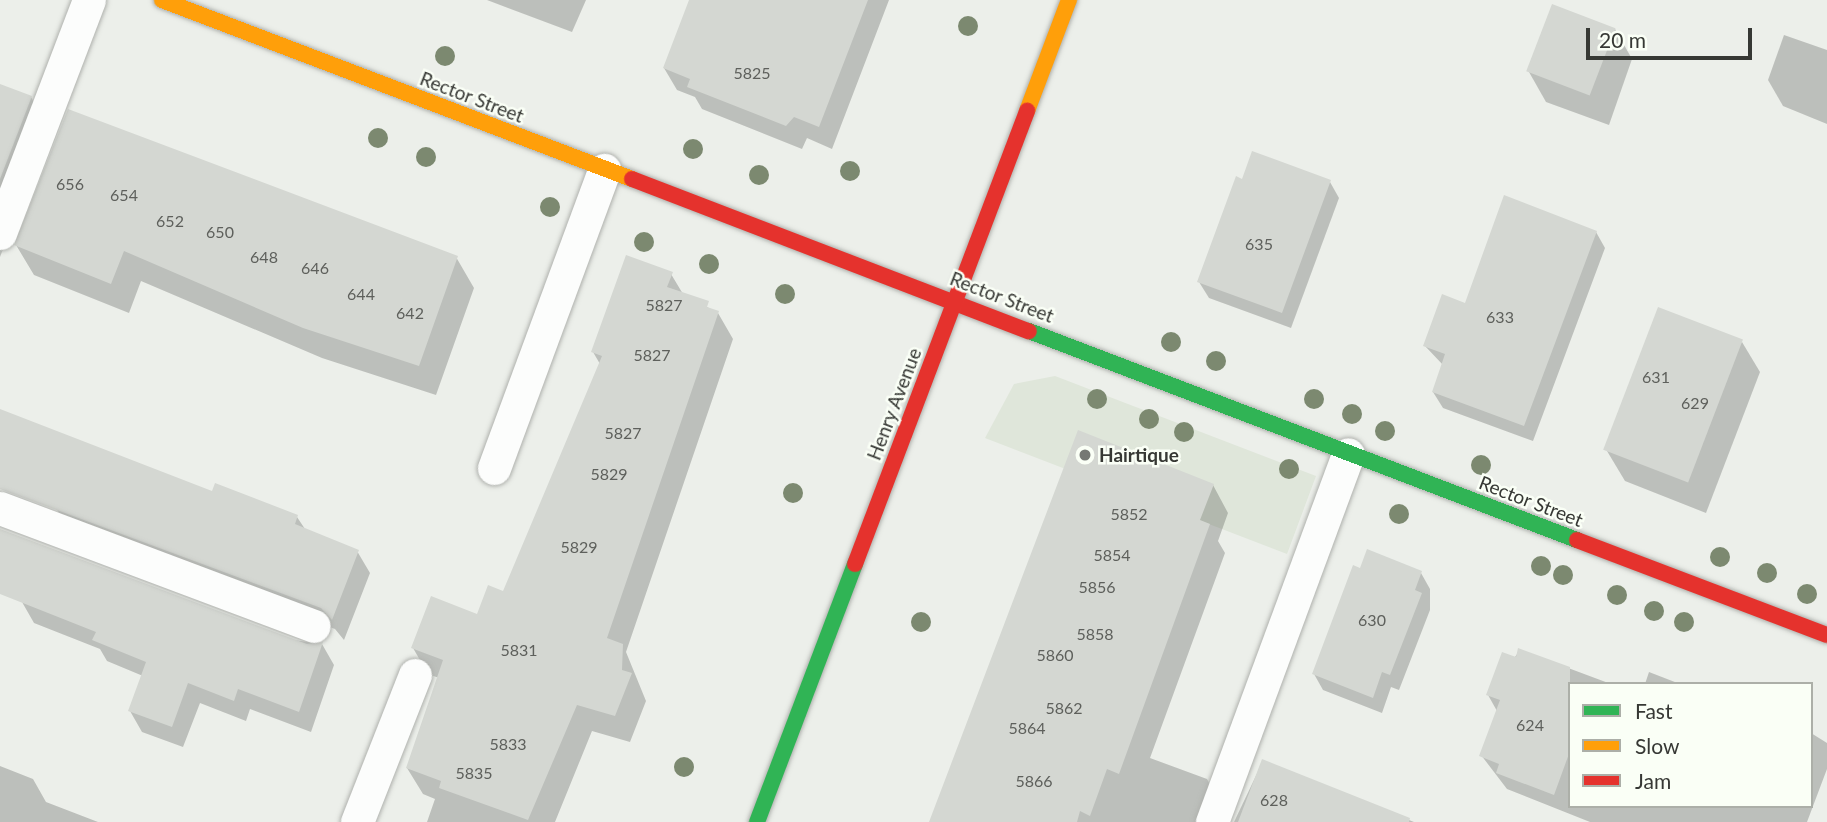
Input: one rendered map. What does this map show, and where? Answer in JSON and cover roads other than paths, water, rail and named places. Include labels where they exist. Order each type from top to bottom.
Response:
[{"type":"street","name":"Rector Street","points":[[162,0],[1827,635]]},
{"type":"street","name":"Henry Avenue","points":[[757,822],[1069,0]]},
{"type":"lane","points":[[0,233],[89,0]]},
{"type":"lane","points":[[494,468],[604,170]]},
{"type":"lane","points":[[1212,822],[1348,454]]},
{"type":"lane","points":[[0,508],[314,626]]},
{"type":"lane","points":[[357,822],[415,675]]},
{"type":"place","name":"Hairtique","points":[[1085,455]]}]
